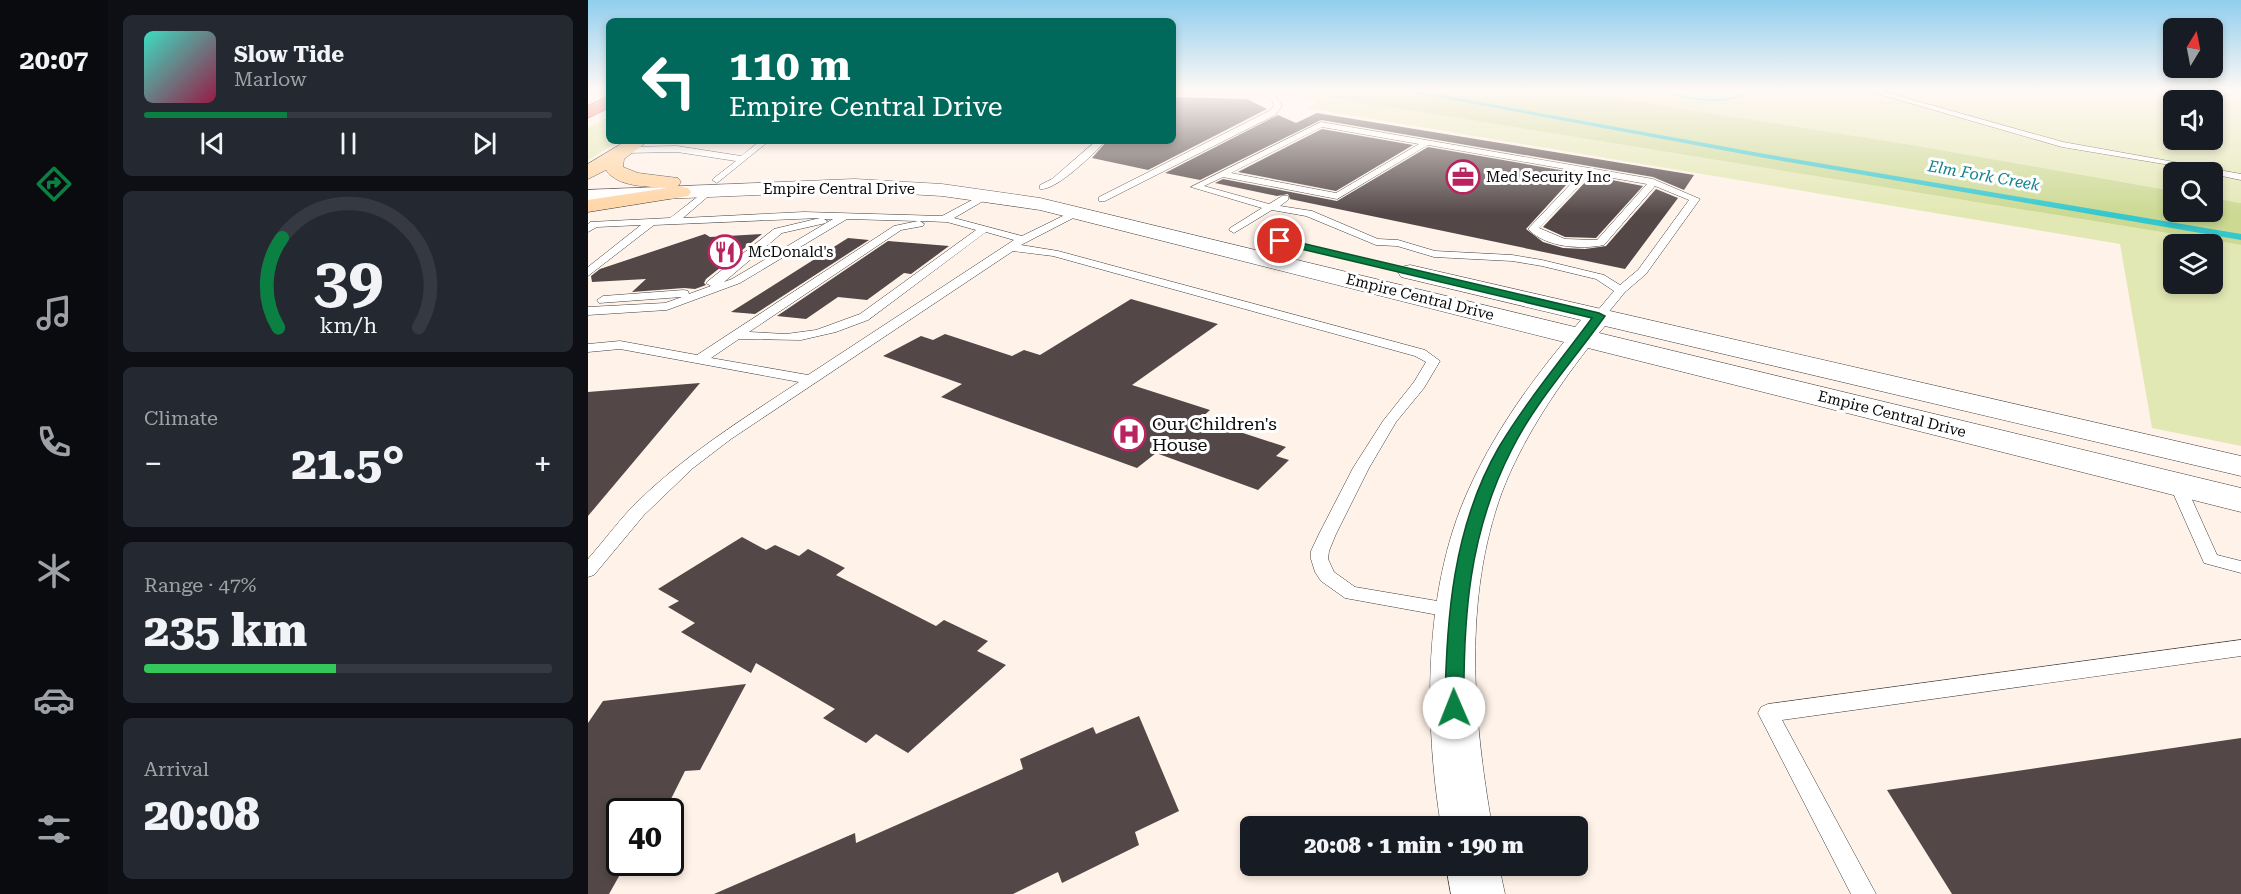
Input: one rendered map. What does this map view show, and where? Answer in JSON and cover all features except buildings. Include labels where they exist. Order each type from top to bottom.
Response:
[{"type":"main road","points":[[588,173],[633,149]]},
{"type":"main road","points":[[633,149],[612,165],[618,174],[677,187]]},
{"type":"main road","points":[[588,206],[677,187]]},
{"type":"street","name":"Empire Central Drive","points":[[588,196],[833,175],[902,175],[992,180],[1102,199],[1257,236]]},
{"type":"street","name":"Empire Central Drive","points":[[713,185],[855,185],[987,195],[2241,466]]},
{"type":"street","name":"Empire Central Drive","points":[[588,187],[677,187]]},
{"type":"street","points":[[1075,213],[1102,199]]},
{"type":"street","name":"Empire Central Drive","points":[[1394,268],[1591,327],[2241,500]]},
{"type":"street","points":[[1465,816],[1456,746],[1454,689],[1458,612],[1472,531],[1487,488],[1505,450],[1525,417],[1591,327]]},
{"type":"street","points":[[1475,876],[1478,894]]},
{"type":"lane","points":[[1102,199],[1235,132]]},
{"type":"lane","points":[[1307,132],[1196,187],[1270,207],[1308,213],[1376,242],[1398,243],[1434,254],[1512,258],[1542,263],[1600,277],[1621,290]]},
{"type":"lane","points":[[1367,132],[1653,182],[1695,199],[1641,272],[1621,290],[1591,327]]},
{"type":"lane","points":[[2018,132],[2062,144],[2241,177]]},
{"type":"lane","points":[[1223,174],[1338,196],[1428,142]]},
{"type":"lane","points":[[673,220],[761,144]]},
{"type":"lane","points":[[1043,187],[1055,181],[1098,144]]},
{"type":"lane","points":[[633,149],[677,149],[743,159]]},
{"type":"lane","points":[[1589,170],[1533,229],[1542,236],[1583,245],[1600,243],[1653,182]]},
{"type":"lane","points":[[699,360],[898,228],[947,219],[987,195]]},
{"type":"lane","points":[[1234,230],[1284,198]]},
{"type":"lane","points":[[588,571],[638,511],[688,465],[726,436],[1017,243],[1075,213]]},
{"type":"lane","points":[[588,229],[594,224],[804,215],[947,219],[984,229],[1017,243],[1420,352],[1433,362],[1427,375],[1391,420],[1349,487],[1320,551],[1318,562],[1322,572],[1335,585],[1351,593],[1458,612]]},
{"type":"lane","points":[[588,301],[689,293],[720,279],[778,231],[845,216]]},
{"type":"lane","points":[[588,311],[667,306],[736,281],[845,216]]},
{"type":"lane","points":[[588,273],[651,222]]},
{"type":"lane","points":[[736,335],[779,339],[809,336],[846,326],[864,317],[984,229]]},
{"type":"lane","points":[[588,348],[620,345],[812,380]]},
{"type":"lane","points":[[2177,484],[2210,559],[2241,567]]},
{"type":"lane","points":[[1864,894],[1768,713],[2241,648]]},
{"type":"green space","points":[[588,132],[606,132],[606,144],[614,144],[588,160]]},
{"type":"green space","points":[[1449,132],[1542,132],[2173,234],[2163,234],[2163,294],[2223,294],[2223,242],[2241,245],[2241,446],[2152,428],[2120,244]]},
{"type":"green space","points":[[1542,132],[1828,132],[2163,189],[2163,222],[2223,222],[2223,200],[2241,203],[2241,245],[2223,242],[2223,234],[2173,234]]},
{"type":"green space","points":[[1828,132],[2163,132],[2163,150],[2223,150],[2223,132],[2241,132],[2241,203],[2223,200],[2223,162],[2163,162],[2163,189]]},
{"type":"waterway","name":"Elm Fork Creek","points":[[1631,132],[2241,237]]},
{"type":"place","name":"Med Security Inc","points":[[1463,177]]},
{"type":"place","name":"McDonald's","points":[[725,252]]},
{"type":"place","name":"Our Children's House","points":[[1129,434]]},
{"type":"route","points":[[1280,241],[1599,316],[1525,417],[1505,450],[1487,488],[1472,531],[1462,581],[1455,639],[1454,708]]}]
